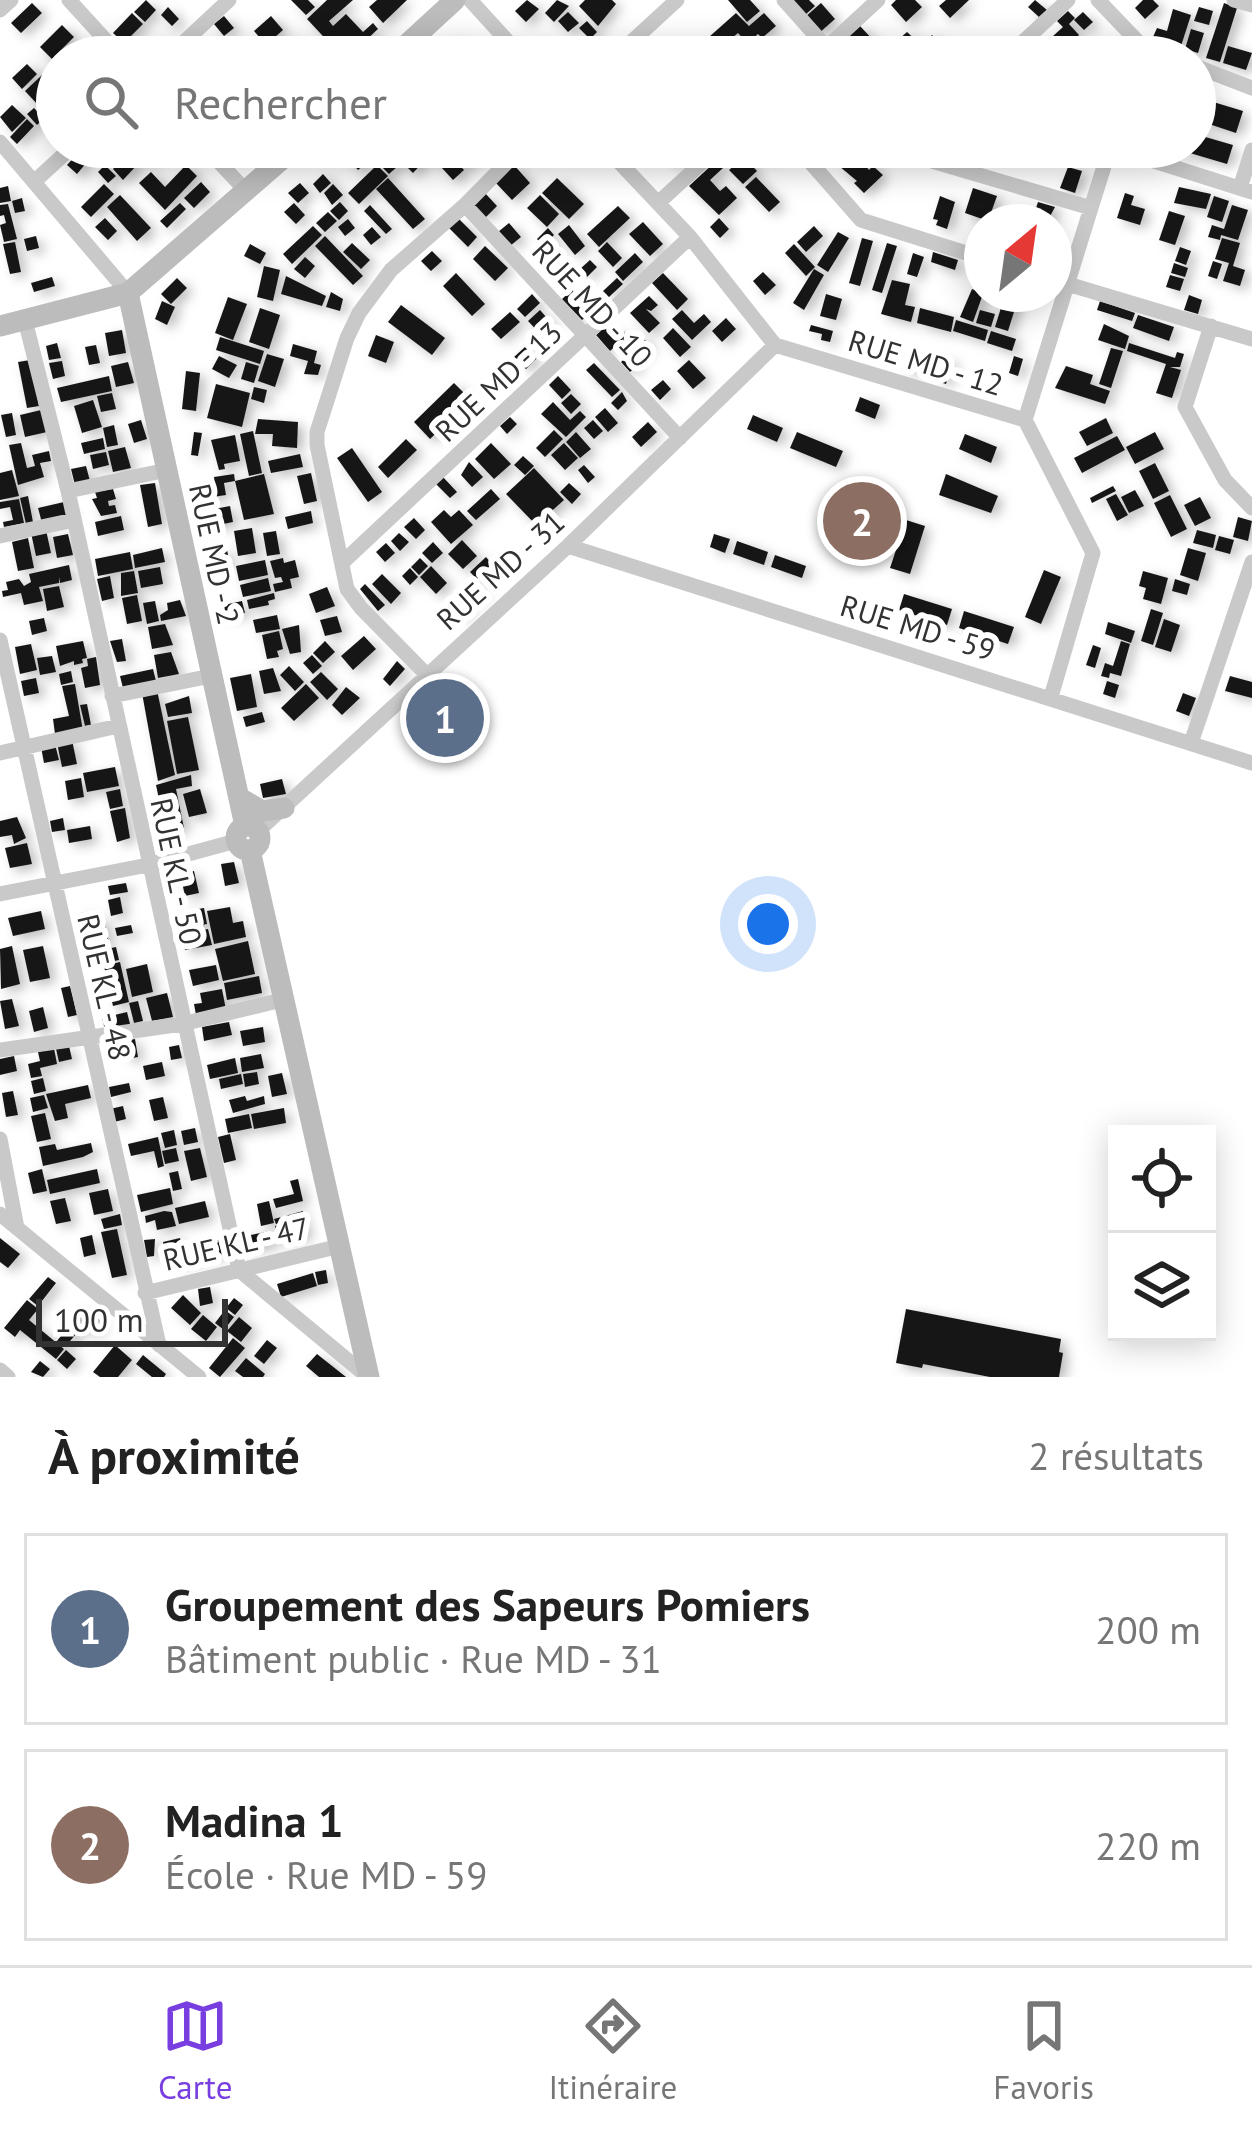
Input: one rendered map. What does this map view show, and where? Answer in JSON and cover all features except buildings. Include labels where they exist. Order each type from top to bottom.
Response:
[{"type":"street","points":[[0,10],[11,0]]},
{"type":"street","points":[[69,0],[102,36]]},
{"type":"street","points":[[190,36],[229,0]]},
{"type":"street","points":[[416,36],[455,0]]},
{"type":"street","points":[[470,0],[503,36]]},
{"type":"street","points":[[638,36],[677,0]]},
{"type":"street","points":[[784,0],[812,36]]},
{"type":"street","points":[[843,36],[878,0]]},
{"type":"street","points":[[1029,36],[1068,0]]},
{"type":"street","points":[[1098,0],[1128,36]]},
{"type":"street","points":[[1234,0],[1252,5]]},
{"type":"street","points":[[1216,74],[1252,88]]},
{"type":"street","points":[[0,142],[128,293]]},
{"type":"street","points":[[1176,168],[1246,190],[1252,150]]},
{"type":"street","points":[[35,181],[49,168]]},
{"type":"street","points":[[225,168],[248,192]]},
{"type":"street","points":[[0,326],[128,293],[274,168]]},
{"type":"street","points":[[425,673],[352,599],[317,432],[358,313],[391,270],[501,168]]},
{"type":"street","points":[[625,168],[690,237],[775,345]]},
{"type":"street","points":[[658,202],[696,168]]},
{"type":"street","points":[[815,168],[860,220],[964,252]]},
{"type":"street","points":[[955,168],[1091,208]]},
{"type":"street","points":[[1072,253],[1103,168]]},
{"type":"street","name":"RUE MD - 10","points":[[465,205],[680,438]]},
{"type":"street","name":"RUE MD - 13","points":[[343,562],[690,237]]},
{"type":"street","points":[[1072,285],[1252,339]]},
{"type":"street","name":"RUE MD - 2","points":[[128,293],[368,1377]]},
{"type":"street","points":[[1025,420],[1052,312]]},
{"type":"street","name":"RUE KL - 50","points":[[26,320],[68,490],[239,1270]]},
{"type":"street","points":[[1211,326],[1185,407],[1225,480],[1252,508]]},
{"type":"street","name":"RUE MD - 12","points":[[775,345],[1025,420],[1094,559],[1051,697]]},
{"type":"street","name":"RUE MD - 31","points":[[247,837],[568,547],[775,345]]},
{"type":"street","points":[[68,490],[167,470]]},
{"type":"street","points":[[0,536],[74,520]]},
{"type":"street","name":"RUE MD - 59","points":[[568,547],[1252,763]]},
{"type":"street","points":[[1191,743],[1252,562]]},
{"type":"street","name":"RUE KL - 48","points":[[0,640],[159,1345]]},
{"type":"street","points":[[112,696],[211,676]]},
{"type":"street","points":[[0,753],[118,726]]},
{"type":"street","points":[[240,798],[262,811],[284,808]]},
{"type":"street","points":[[0,894],[148,866],[247,837]]},
{"type":"street","points":[[0,1050],[182,1024],[286,1000]]},
{"type":"street","points":[[0,1138],[17,1228]]},
{"type":"street","points":[[0,1214],[199,1377]]},
{"type":"street","name":"RUE KL - 47","points":[[145,1293],[340,1246]]},
{"type":"street","points":[[239,1270],[368,1377]]},
{"type":"street","points":[[0,1370],[8,1377]]},
{"type":"place","name":"Madina 1","points":[[862,521]]},
{"type":"place","name":"Groupement des Sapeurs Pomiers","points":[[445,718]]}]
